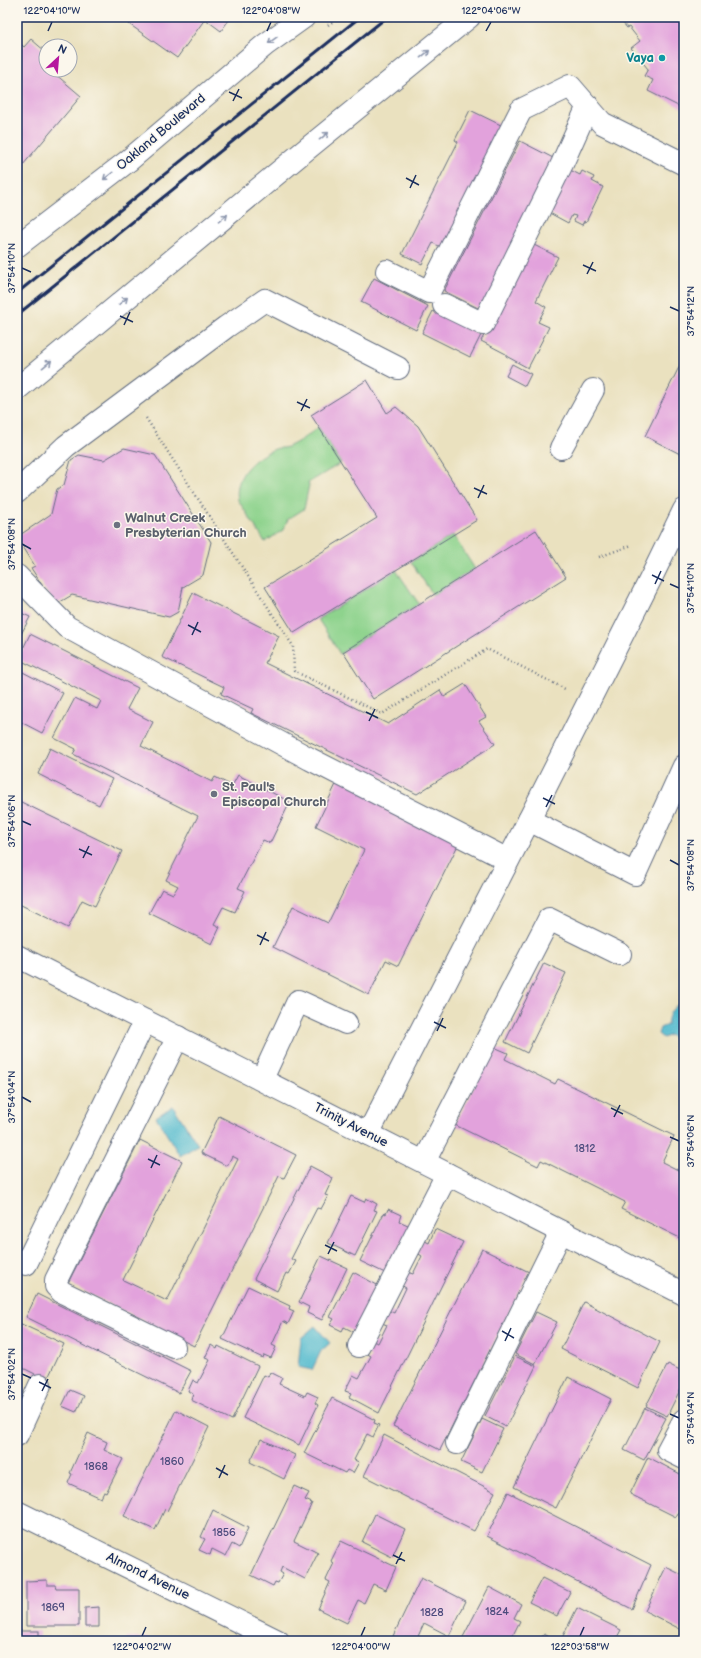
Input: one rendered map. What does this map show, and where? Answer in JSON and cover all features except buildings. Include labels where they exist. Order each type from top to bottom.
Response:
[{"type":"main road","name":"Oakland Boulevard","points":[[17,246],[128,161],[265,45],[304,17]]},
{"type":"main road","points":[[17,389],[469,17]]},
{"type":"main road","points":[[387,271],[429,292],[521,110],[570,86],[602,122],[684,164]]},
{"type":"main road","points":[[444,305],[483,324],[562,164],[588,106]]},
{"type":"main road","points":[[17,492],[66,446],[226,327],[266,300],[398,368]]},
{"type":"main road","points":[[561,448],[593,390]]},
{"type":"main road","points":[[368,1134],[529,820],[684,510]]},
{"type":"main road","points":[[17,576],[67,627],[310,758],[508,860]]},
{"type":"main road","points":[[529,820],[635,874],[684,766]]},
{"type":"main road","points":[[424,1162],[549,919],[620,954]]},
{"type":"main road","name":"Trinity Avenue","points":[[17,956],[684,1294]]},
{"type":"main road","points":[[262,1080],[298,1001],[346,1023]]},
{"type":"main road","points":[[17,1260],[26,1264],[145,1021]]},
{"type":"main road","points":[[174,1347],[62,1292],[56,1286],[56,1280],[178,1038]]},
{"type":"main road","points":[[360,1346],[447,1174]]},
{"type":"main road","points":[[457,1443],[561,1232]]},
{"type":"main road","points":[[17,1435],[40,1385]]},
{"type":"main road","points":[[684,1420],[668,1450],[684,1458]]},
{"type":"main road","name":"Almond Avenue","points":[[17,1512],[278,1641]]},
{"type":"path","points":[[132,397],[293,646],[294,671],[382,714],[487,649],[589,700]]},
{"type":"path","points":[[598,557],[632,545]]},
{"type":"green space","points":[[319,427],[341,463],[308,483],[309,485],[304,509],[288,519],[283,530],[265,542],[238,500],[237,491],[242,475],[253,462],[260,457],[276,448],[286,448]]},
{"type":"green space","points":[[453,535],[475,569],[433,595],[411,562]]},
{"type":"green space","points":[[396,570],[419,604],[340,654],[318,619]]},
{"type":"water","points":[[684,1002],[684,1046],[678,1043],[670,1035],[663,1038],[658,1034],[660,1028],[667,1025],[672,1010],[680,1003]]},
{"type":"water","points":[[173,1106],[198,1145],[180,1156],[156,1117]]},
{"type":"water","points":[[315,1326],[330,1343],[321,1351],[312,1370],[298,1367],[301,1338]]},
{"type":"railway","points":[[17,293],[360,17]]},
{"type":"railway","points":[[17,315],[387,17]]},
{"type":"place","name":"Vaya","points":[[662,58]]},
{"type":"place","name":"Walnut Creek Presbyterian Church","points":[[117,525]]},
{"type":"place","name":"St. Paul's Episcopal Church","points":[[214,794]]}]
